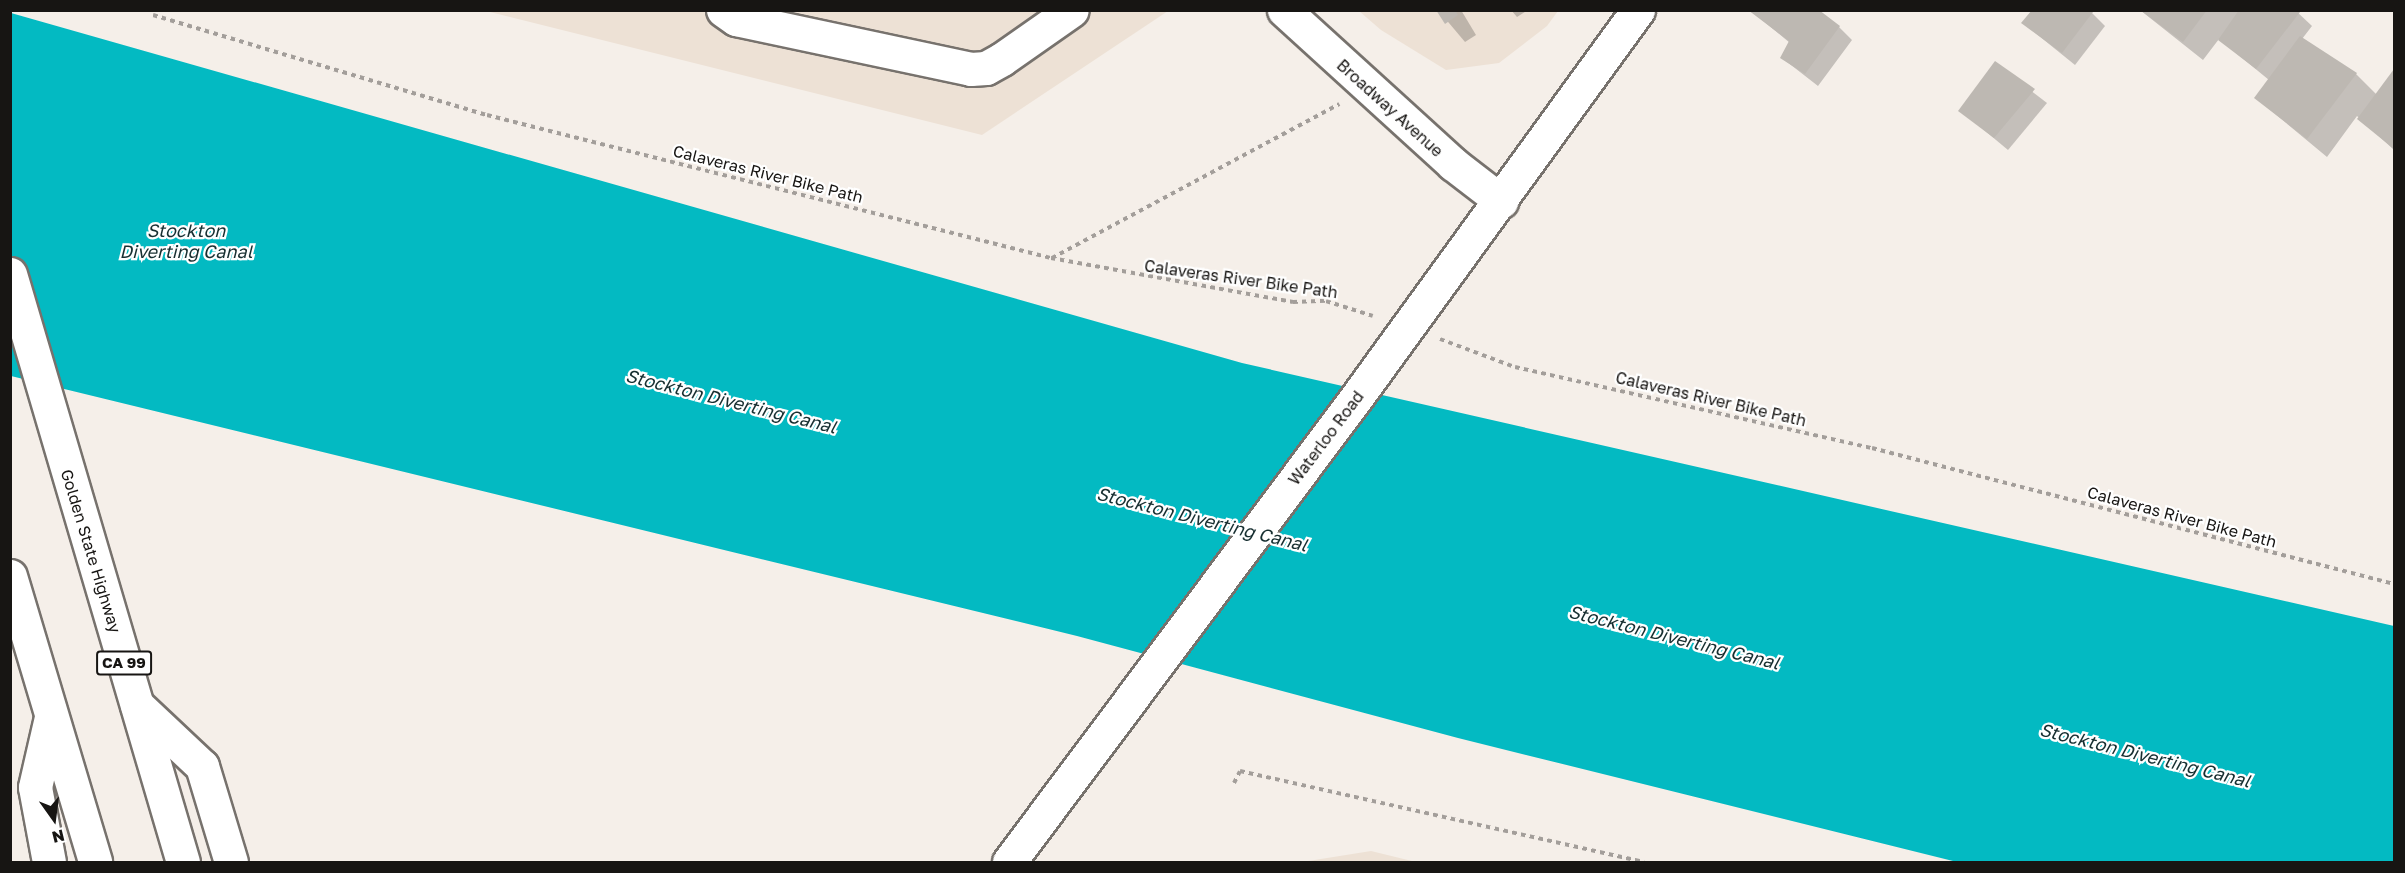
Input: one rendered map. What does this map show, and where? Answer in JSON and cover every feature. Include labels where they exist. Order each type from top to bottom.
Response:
[{"type":"main road","points":[[723,10],[736,19],[971,69],[987,68],[1072,10]]},
{"type":"main road","name":"Broadway Avenue","points":[[1284,10],[1368,89],[1453,164],[1501,201]]},
{"type":"main road","name":"Waterloo Road","points":[[1009,862],[1356,398],[1638,10]]},
{"type":"main road","name":"Golden State Highway","points":[[10,273],[183,862]]},
{"type":"main road","points":[[10,576],[94,862]]},
{"type":"main road","points":[[136,704],[202,766],[231,862]]},
{"type":"main road","points":[[49,862],[35,787],[51,715]]},
{"type":"path","name":"Calaveras River Bike Path","points":[[153,15],[499,118],[1051,258],[1293,302],[1326,301],[1407,327],[1515,368],[1872,448],[2394,584]]},
{"type":"path","points":[[1051,258],[1368,89]]},
{"type":"path","points":[[1234,783],[1240,771],[1644,862]]},
{"type":"shaded area","points":[[486,11],[1168,11],[982,135]]},
{"type":"shaded area","points":[[1359,11],[1558,11],[1547,26],[1499,63],[1446,70],[1381,30]]},
{"type":"shaded area","points":[[1371,851],[1416,862],[1302,862]]},
{"type":"water","name":"Stockton Diverting Canal","points":[[11,13],[1242,363],[2394,626],[2394,862],[1957,862],[1458,738],[1077,636],[11,376]]},
{"type":"building","points":[[1436,10],[1455,10],[1458,15],[1445,24]]},
{"type":"building","points":[[1748,10],[1819,10],[1840,26],[1805,74],[1780,58],[1789,41]]},
{"type":"building","points":[[2032,10],[2090,10],[2093,12],[2062,53],[2021,23]]},
{"type":"building","points":[[2140,10],[2207,10],[2183,42]]},
{"type":"building","points":[[2239,10],[2298,10],[2300,12],[2256,69],[2218,40]]},
{"type":"building","points":[[2300,36],[2357,73],[2307,139],[2254,98]]},
{"type":"building","points":[[1995,61],[2035,89],[1994,138],[1958,111]]},
{"type":"building","points":[[2394,69],[2394,149],[2357,119]]}]
